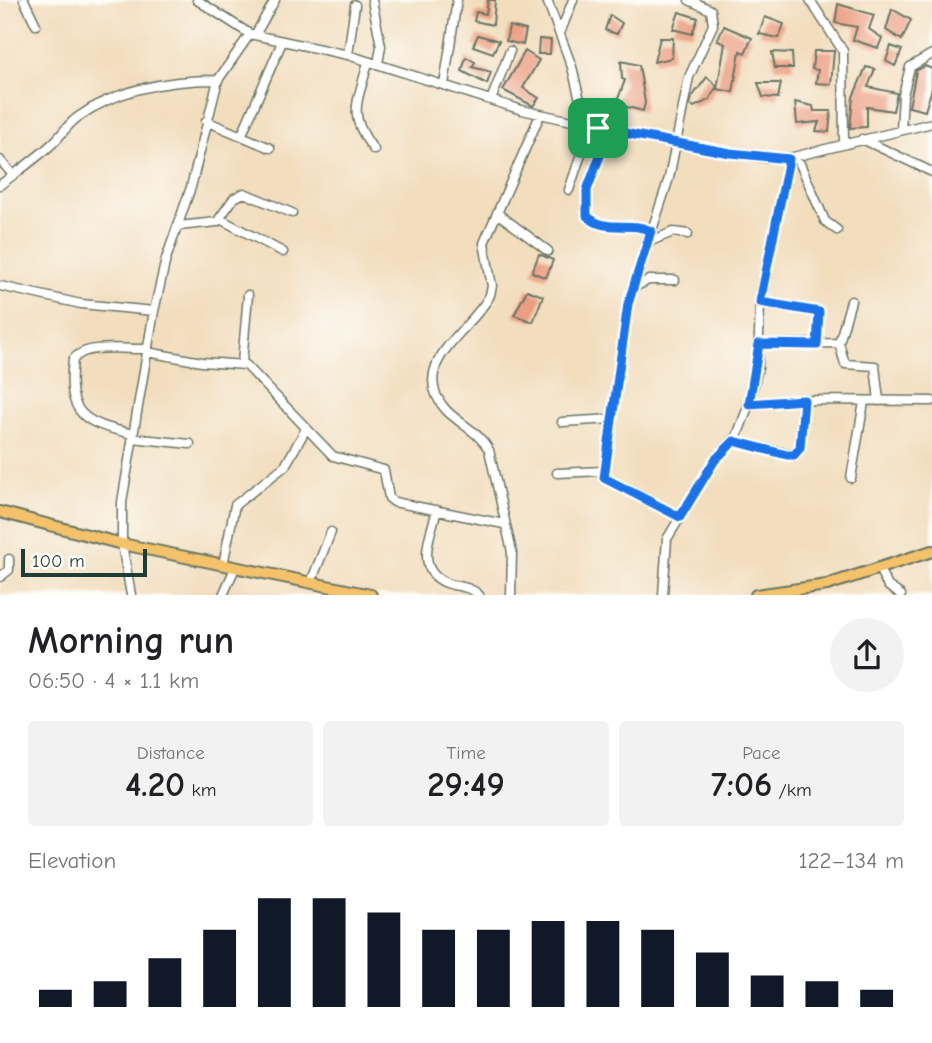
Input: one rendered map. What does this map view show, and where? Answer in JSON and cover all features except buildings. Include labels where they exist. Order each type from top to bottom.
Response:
[{"type":"main road","points":[[0,512],[122,544],[371,595]]},
{"type":"main road","points":[[756,595],[826,590],[932,551]]},
{"type":"street","points":[[24,0],[36,26]]},
{"type":"street","points":[[197,0],[253,35],[348,55],[540,115],[676,144],[793,158],[861,138],[932,123]]},
{"type":"street","points":[[131,595],[122,544],[122,502],[155,311],[191,187],[218,80],[253,35],[275,0]]},
{"type":"street","points":[[372,0],[381,46],[378,64]]},
{"type":"street","points":[[444,85],[457,0]]},
{"type":"street","points":[[547,0],[601,153],[587,190],[587,216],[603,227],[640,226],[651,231]]},
{"type":"street","points":[[559,34],[573,0]]},
{"type":"street","points":[[680,517],[610,484],[604,478],[604,471],[622,336],[632,288],[646,243],[662,205],[689,77],[713,24],[710,10],[690,0]]},
{"type":"street","points":[[810,0],[843,51],[844,144]]},
{"type":"street","points":[[348,55],[355,5]]},
{"type":"street","points":[[242,134],[282,43]]},
{"type":"street","points":[[491,100],[509,51]]},
{"type":"street","points":[[901,130],[902,103],[910,67],[932,54]]},
{"type":"street","points":[[368,62],[355,118],[374,150]]},
{"type":"street","points":[[0,185],[54,142],[78,117],[106,101],[131,92],[186,80],[218,80]]},
{"type":"street","points":[[511,595],[512,551],[489,450],[481,436],[446,410],[435,388],[434,377],[442,352],[490,295],[492,286],[484,243],[540,115]]},
{"type":"street","points":[[206,121],[270,148]]},
{"type":"street","points":[[569,190],[592,126]]},
{"type":"street","points":[[861,138],[932,172]]},
{"type":"street","points":[[793,158],[825,221],[837,230]]},
{"type":"street","points":[[663,595],[666,547],[680,517],[715,460],[734,441],[749,404],[759,344],[760,302],[793,158]]},
{"type":"street","points":[[0,160],[13,175]]},
{"type":"street","points":[[178,226],[206,225],[220,219],[234,198],[244,193],[292,213]]},
{"type":"street","points":[[497,213],[548,251]]},
{"type":"street","points":[[220,219],[283,252]]},
{"type":"street","points":[[646,243],[673,232],[688,234]]},
{"type":"street","points":[[632,288],[649,280],[675,280]]},
{"type":"street","points":[[0,286],[81,304],[155,311]]},
{"type":"street","points":[[242,363],[248,295]]},
{"type":"street","points":[[851,301],[839,344],[845,363],[875,366],[879,401]]},
{"type":"street","points":[[760,302],[819,312],[817,345]]},
{"type":"street","points":[[759,344],[839,344]]},
{"type":"street","points":[[190,444],[132,436],[101,427],[82,415],[76,405],[73,360],[78,354],[89,350],[148,350],[202,362],[242,363],[260,377],[333,456],[384,470],[388,498],[394,502],[504,524]]},
{"type":"street","points":[[749,404],[804,400],[932,401]]},
{"type":"street","points":[[734,441],[794,455],[800,448],[804,400]]},
{"type":"street","points":[[851,478],[864,402]]},
{"type":"street","points":[[562,422],[612,419]]},
{"type":"street","points":[[223,565],[235,505],[285,466],[306,429]]},
{"type":"street","points":[[557,472],[604,471]]},
{"type":"street","points":[[437,510],[428,546],[429,573],[435,579],[472,589],[479,595]]},
{"type":"street","points":[[311,582],[331,532]]},
{"type":"street","points":[[0,577],[9,570],[9,559]]},
{"type":"street","points":[[223,595],[235,568]]},
{"type":"street","points":[[879,569],[888,586],[901,595]]},
{"type":"route","points":[[598,128],[730,153],[789,159],[760,302],[819,312],[817,345],[759,344],[758,368],[749,404],[804,400],[800,448],[794,455],[787,455],[734,441],[715,460],[680,517],[644,497],[610,484],[604,478],[628,304],[651,231],[634,225],[603,227],[587,216],[587,190],[601,153],[598,128]]}]
